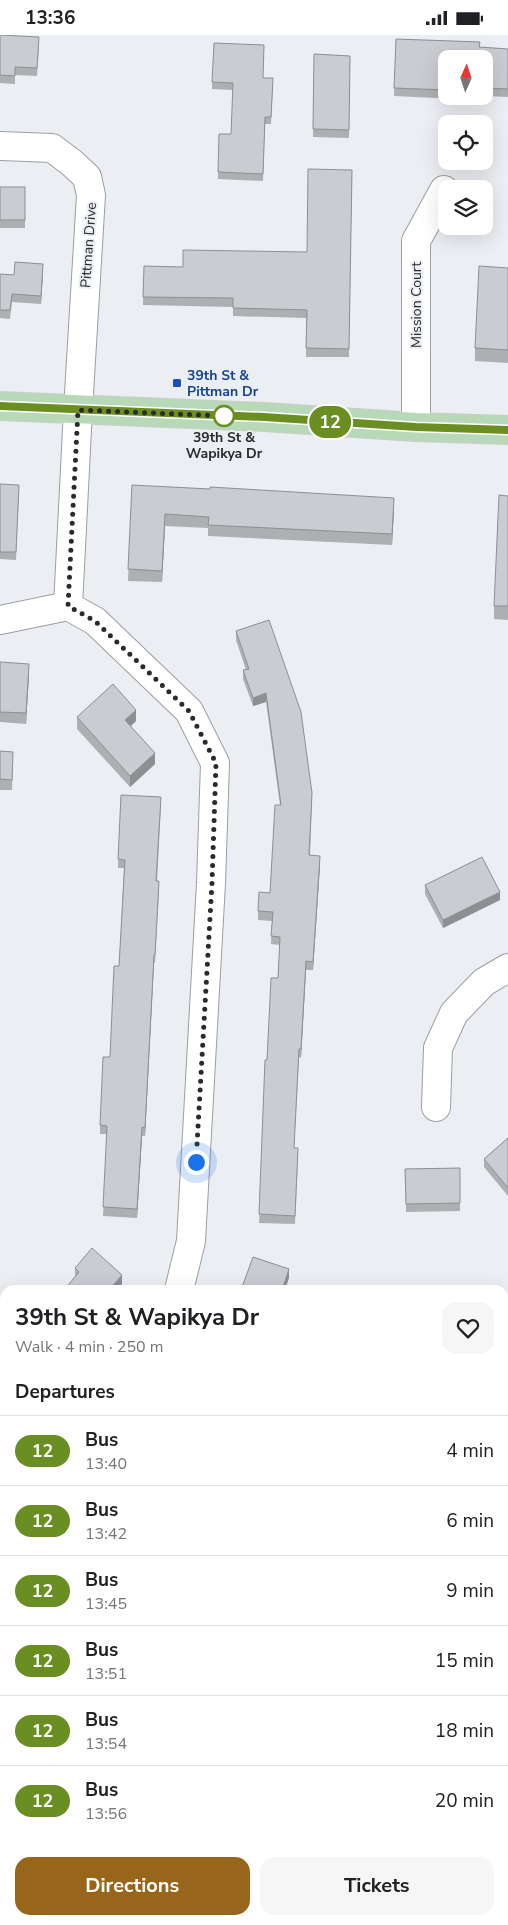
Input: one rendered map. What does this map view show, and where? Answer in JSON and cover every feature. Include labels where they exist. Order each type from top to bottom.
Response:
[{"type":"main road","points":[[0,406],[508,430]]},
{"type":"street","name":"Pittman Drive","points":[[0,146],[52,148],[87,177],[91,195],[68,606]]},
{"type":"street","name":"Mission Court","points":[[416,427],[416,241],[438,201]]},
{"type":"street","points":[[0,621],[68,606],[95,621],[189,711],[216,763],[212,883],[191,1241],[180,1285]]},
{"type":"street","points":[[436,1107],[438,1048],[454,1013],[484,982],[508,968]]},
{"type":"building","points":[[0,35],[39,37],[37,68],[15,67],[15,76],[0,75]]},
{"type":"building","points":[[396,39],[480,42],[479,47],[508,49],[508,89],[493,88],[493,50],[438,50],[438,90],[394,88]]},
{"type":"building","points":[[214,43],[264,45],[263,78],[273,78],[271,117],[265,117],[263,174],[218,172],[219,134],[231,134],[233,83],[212,82]]},
{"type":"building","points":[[314,54],[350,56],[349,130],[313,129]]},
{"type":"building","points":[[308,169],[352,170],[349,349],[306,348],[307,310],[233,308],[233,298],[143,297],[144,266],[183,267],[183,250],[307,252]]},
{"type":"building","points":[[0,187],[25,187],[25,220],[0,220]]},
{"type":"building","points":[[15,262],[43,264],[41,296],[12,294],[10,310],[0,310],[0,274],[14,275]]},
{"type":"building","points":[[479,266],[508,268],[508,350],[475,348]]},
{"type":"building","points":[[0,484],[19,485],[16,552],[0,552]]},
{"type":"building","points":[[132,485],[210,489],[210,487],[394,498],[392,534],[208,525],[209,517],[165,514],[162,571],[128,569]]},
{"type":"building","points":[[499,495],[508,496],[508,606],[494,606]]},
{"type":"building","points":[[269,620],[301,712],[312,793],[309,855],[320,856],[313,962],[306,961],[301,1049],[299,1049],[294,1148],[298,1148],[295,1216],[259,1214],[265,1060],[267,1060],[271,978],[278,978],[280,937],[271,936],[273,912],[258,911],[259,892],[270,893],[275,805],[281,805],[266,693],[253,698],[243,670],[249,669],[236,631]]},
{"type":"building","points":[[0,662],[29,664],[26,713],[0,712]]},
{"type":"building","points":[[113,684],[136,710],[125,720],[155,753],[130,776],[77,717]]},
{"type":"building","points":[[0,751],[13,752],[12,780],[0,779]]},
{"type":"building","points":[[121,795],[161,797],[156,881],[159,881],[145,1128],[142,1127],[137,1209],[103,1207],[107,1126],[100,1125],[103,1057],[110,1057],[114,966],[119,966],[125,860],[118,859]]},
{"type":"building","points":[[482,857],[500,892],[443,920],[425,885]]},
{"type":"building","points":[[508,1138],[508,1188],[484,1159]]},
{"type":"building","points":[[460,1168],[460,1203],[406,1204],[405,1169]]},
{"type":"building","points":[[92,1248],[122,1275],[113,1285],[68,1285],[79,1272],[75,1268]]},
{"type":"building","points":[[253,1257],[289,1269],[284,1285],[243,1285]]},
{"type":"bus line","name":"12","points":[[0,406],[508,430]]},
{"type":"place","name":"39th St & Pittman Dr","points":[[177,383]]},
{"type":"place","name":"39th St & Wapikya Dr","points":[[224,416]]},
{"type":"route","points":[[196,1162],[212,883],[216,763],[189,711],[95,621],[68,606],[78,410],[227,416],[224,416]]}]
